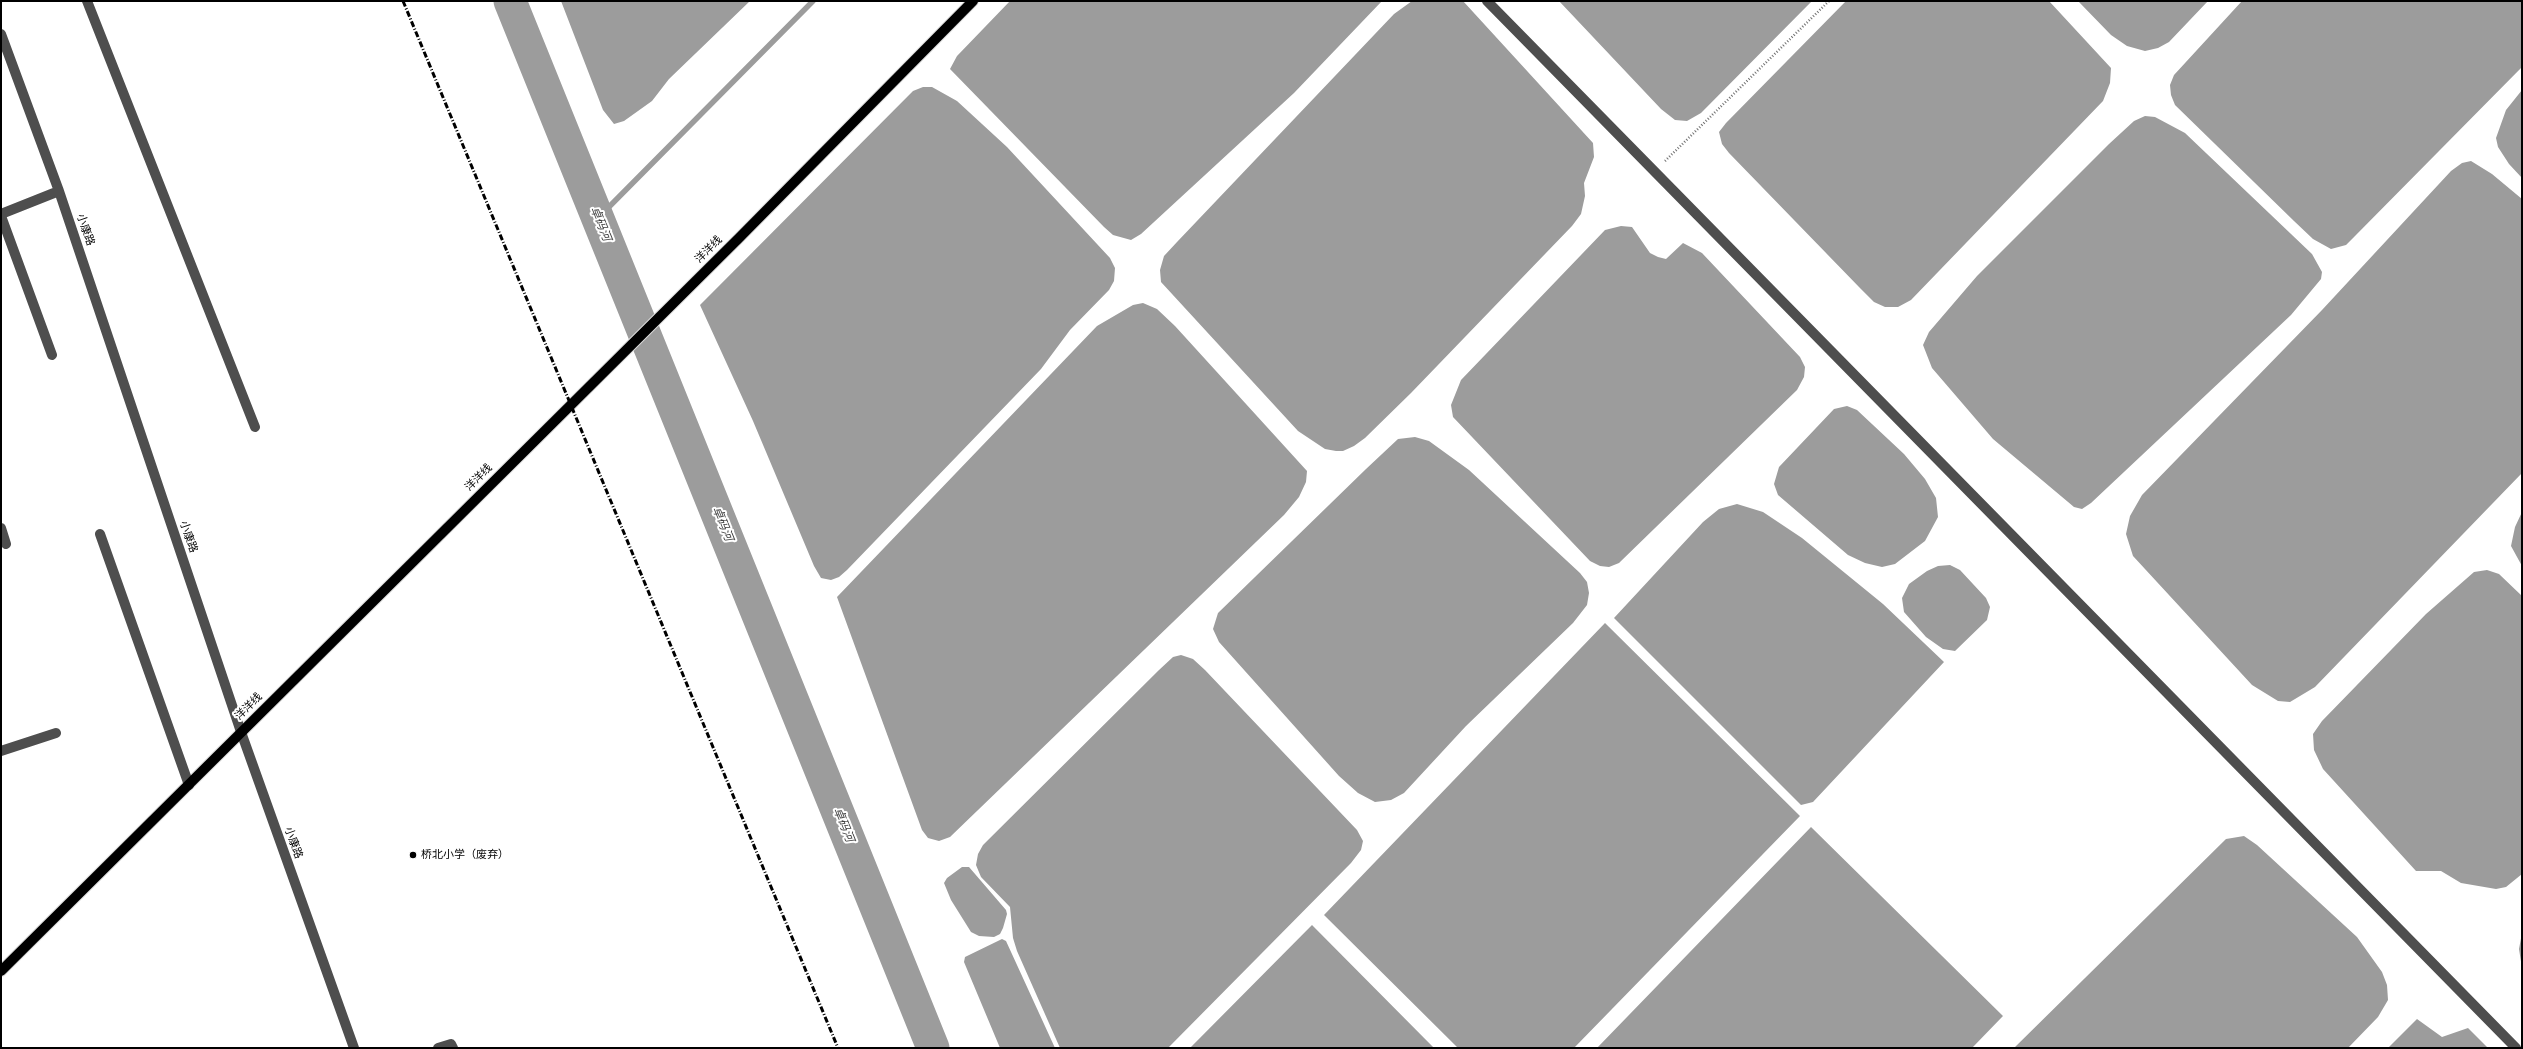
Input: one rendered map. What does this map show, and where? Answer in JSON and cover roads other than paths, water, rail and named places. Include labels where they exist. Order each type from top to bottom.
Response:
[{"type":"main road","name":"洋洋线","points":[[1,971],[634,342],[973,1]]},
{"type":"street","points":[[87,1],[255,427]]},
{"type":"street","points":[[1488,1],[1656,170],[2516,1048]]},
{"type":"street","name":"小康路","points":[[1,34],[59,191],[241,732],[354,1048]]},
{"type":"street","points":[[52,355],[1,215],[59,191]]},
{"type":"street","points":[[1,528],[6,544]]},
{"type":"street","points":[[100,534],[189,785]]},
{"type":"street","points":[[1,751],[56,733]]},
{"type":"street","points":[[438,1048],[451,1044],[453,1048]]},
{"type":"waterway","name":"卓码河","points":[[510,1],[933,1048]]},
{"type":"waterway","points":[[597,219],[813,1]]},
{"type":"railway","points":[[403,1],[838,1048]]},
{"type":"place","name":"桥北小学（废弃）","points":[[413,855]]}]
